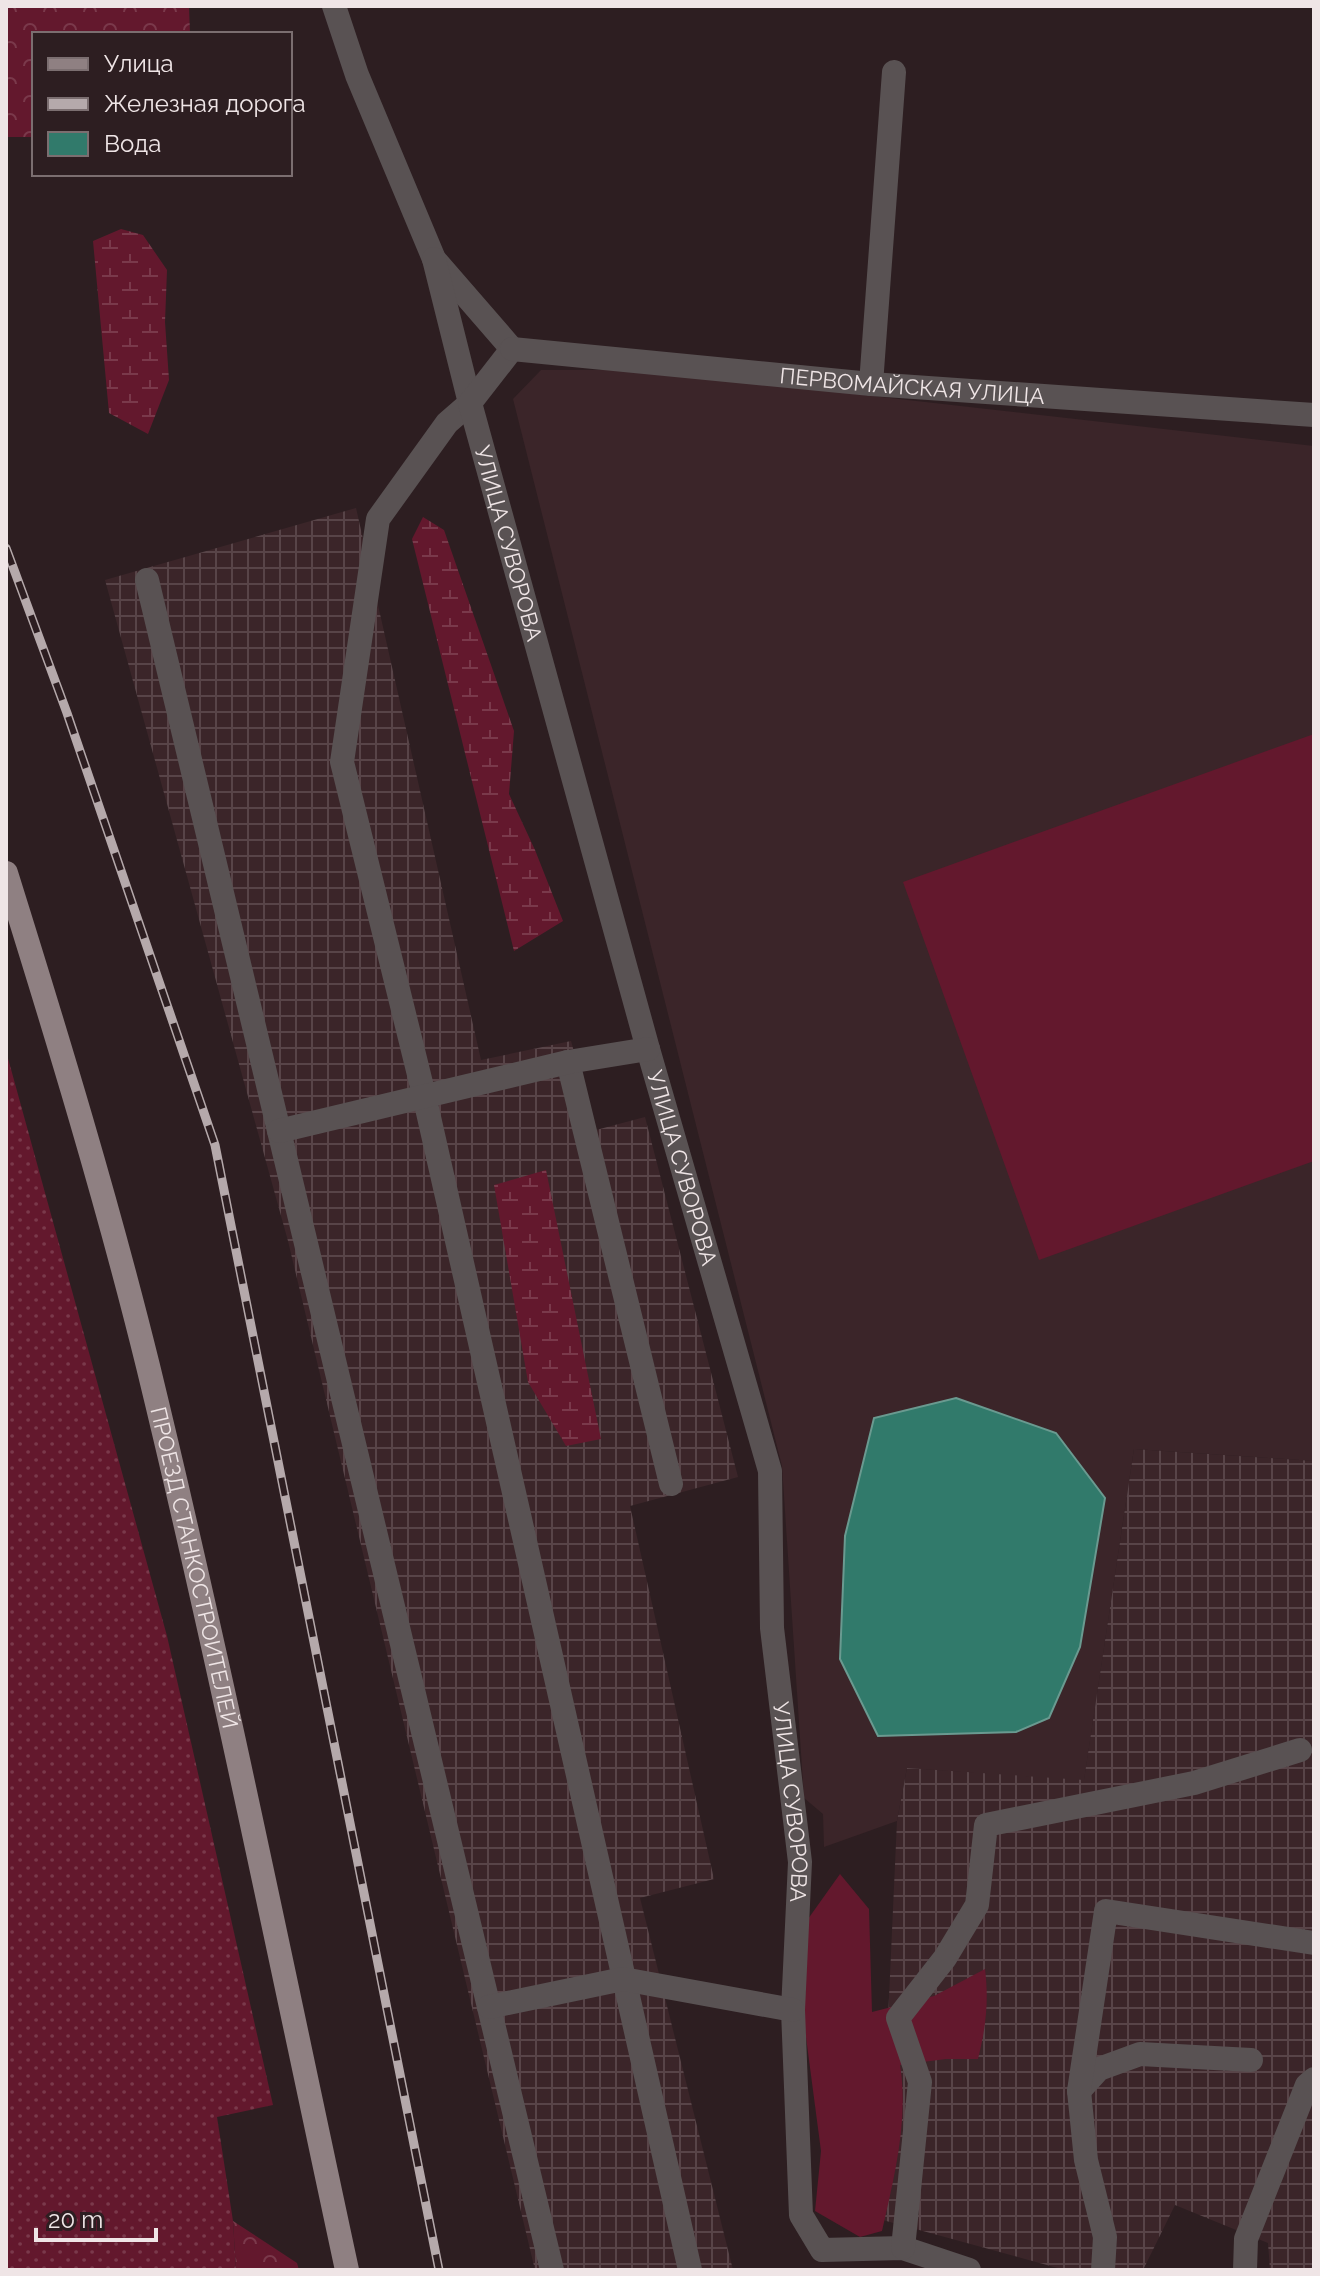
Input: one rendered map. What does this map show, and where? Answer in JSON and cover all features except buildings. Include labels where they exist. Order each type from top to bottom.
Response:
[{"type":"main road","name":"ПРОЕЗД СТАНКОСТРОИТЕЛЕЙ","points":[[6,873],[55,1030],[147,1363],[227,1706],[347,2270]]},
{"type":"street","points":[[334,6],[357,75],[434,259],[512,349],[470,403],[447,423],[378,519],[342,762],[424,1095],[690,2270]]},
{"type":"street","points":[[871,384],[894,72]]},
{"type":"street","name":"УЛИЦА СУВОРОВА","points":[[434,259],[470,403],[648,1049],[770,1471],[772,1628],[800,1862],[793,2010],[801,2215],[822,2250],[903,2248],[969,2270]]},
{"type":"street","name":"ПЕРВОМАЙСКАЯ УЛИЦА","points":[[512,349],[871,384],[1314,415]]},
{"type":"street","points":[[147,580],[552,2270]]},
{"type":"street","points":[[279,1131],[568,1062],[648,1049]]},
{"type":"street","points":[[568,1062],[671,1484]]},
{"type":"street","points":[[903,2248],[920,2082],[898,2018],[945,1958],[977,1905],[986,1825],[1194,1783],[1300,1750]]},
{"type":"street","points":[[1103,2270],[1105,2237],[1086,2160],[1079,2091],[1106,1911],[1314,1943]]},
{"type":"street","points":[[489,2007],[623,1979],[793,2010]]},
{"type":"street","points":[[1079,2091],[1099,2069],[1140,2054],[1251,2060]]},
{"type":"street","points":[[1245,2270],[1246,2239],[1307,2085],[1314,2079]]},
{"type":"shaded area","points":[[541,370],[644,370],[1314,446],[1314,1461],[1134,1449],[1084,1781],[907,1768],[897,1821],[824,1847],[823,1814],[804,1798],[782,1466],[513,399]]},
{"type":"shaded area","points":[[356,508],[481,1060],[571,1041],[596,1130],[645,1117],[738,1477],[630,1506],[714,1879],[640,1898],[733,2270],[535,2270],[288,1241],[105,580]]},
{"type":"shaded area","points":[[1134,1449],[1314,1461],[1314,2270],[1270,2270],[1268,2243],[1175,2205],[1143,2270],[1065,2270],[879,2219],[897,1821],[907,1768],[1084,1780]]},
{"type":"green space","points":[[6,6],[189,6],[190,32],[32,32],[32,137],[6,137]]},
{"type":"green space","points":[[121,229],[143,235],[167,270],[165,322],[169,380],[148,434],[109,413],[93,241]]},
{"type":"green space","points":[[423,517],[444,530],[514,731],[509,794],[563,921],[514,951],[412,539]]},
{"type":"green space","points":[[1314,734],[1314,1161],[1039,1260],[903,882]]},
{"type":"green space","points":[[6,1051],[167,1636],[273,2105],[217,2117],[233,2221],[236,2270],[6,2270]]},
{"type":"green space","points":[[546,1170],[601,1439],[566,1446],[528,1382],[494,1185]]},
{"type":"green space","points":[[840,1874],[869,1909],[872,2012],[934,1996],[985,1969],[987,1992],[978,2059],[946,2059],[900,2065],[901,2128],[882,2231],[860,2237],[815,2211],[821,2151],[804,2022],[808,1919]]},
{"type":"green space","points":[[233,2221],[297,2263],[299,2270],[236,2270]]},
{"type":"water","points":[[956,1398],[1056,1433],[1105,1498],[1080,1647],[1049,1718],[1016,1732],[878,1736],[840,1659],[845,1536],[874,1418]]},
{"type":"railway","points":[[6,548],[67,713],[215,1145],[439,2270]]}]
